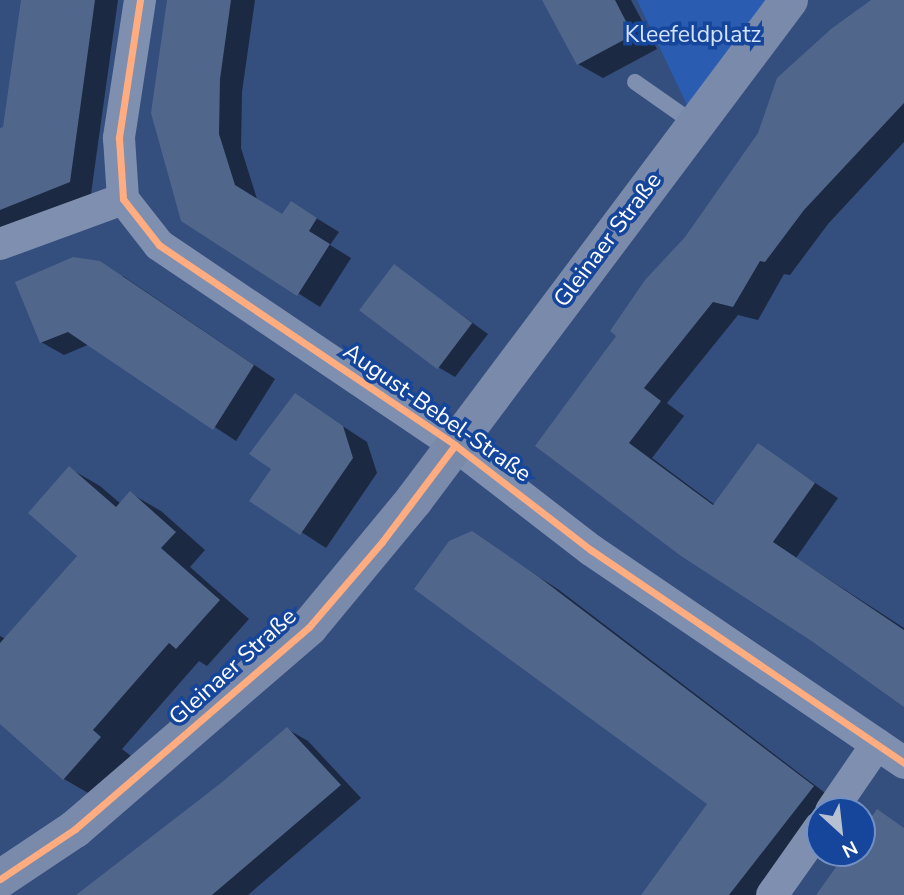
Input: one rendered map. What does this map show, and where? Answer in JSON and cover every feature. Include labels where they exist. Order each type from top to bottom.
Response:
[{"type":"street","points":[[0,244],[123,199],[119,138],[140,0]]},
{"type":"street","name":"Gleinaer Straße","points":[[0,879],[75,829],[309,627],[382,542],[789,0]]},
{"type":"street","name":"August-Bebel-Straße","points":[[123,199],[159,245],[455,445],[591,550],[904,763]]},
{"type":"street","points":[[841,797],[877,744]]},
{"type":"street","points":[[772,895],[806,847]]},
{"type":"lane","points":[[635,82],[695,124]]},
{"type":"green space","name":"Kleefeldplatz","points":[[637,0],[767,0],[687,105]]},
{"type":"building","points":[[21,0],[95,0],[70,182],[0,210],[0,128],[3,127]]},
{"type":"building","points":[[167,0],[231,0],[220,79],[219,134],[235,185],[282,214],[291,201],[317,218],[309,231],[330,244],[297,296],[181,221],[151,113]]},
{"type":"building","points":[[542,0],[615,0],[633,35],[577,65]]},
{"type":"building","points":[[871,0],[904,0],[904,103],[804,210],[765,262],[760,261],[733,307],[713,302],[644,388],[661,401],[629,443],[713,505],[758,443],[815,483],[773,542],[904,630],[904,707],[813,642],[681,556],[535,446],[616,336],[610,331],[645,280],[685,237],[758,133],[777,78],[831,29]]},
{"type":"building","points":[[73,257],[100,261],[254,365],[213,430],[68,332],[40,343],[15,282]]},
{"type":"building","points":[[394,264],[472,323],[437,369],[359,310]]},
{"type":"building","points":[[295,393],[343,426],[353,458],[300,535],[249,501],[271,469],[249,454]]},
{"type":"building","points":[[69,466],[116,507],[130,491],[176,532],[161,548],[220,600],[176,649],[169,643],[93,730],[101,737],[63,780],[0,724],[0,643],[77,556],[28,513]]},
{"type":"building","points":[[472,531],[539,577],[814,786],[729,895],[641,895],[707,804],[414,589],[449,541]]},
{"type":"building","points":[[287,727],[341,785],[212,895],[76,895],[221,783]]},
{"type":"building","points":[[876,810],[904,828],[904,895],[816,895],[836,867],[876,867]]},
{"type":"cycle path","points":[[140,0],[119,138],[123,199],[159,245],[455,445],[591,550],[904,763]]},
{"type":"cycle path","points":[[0,879],[75,829],[309,627],[382,542],[455,445]]}]
